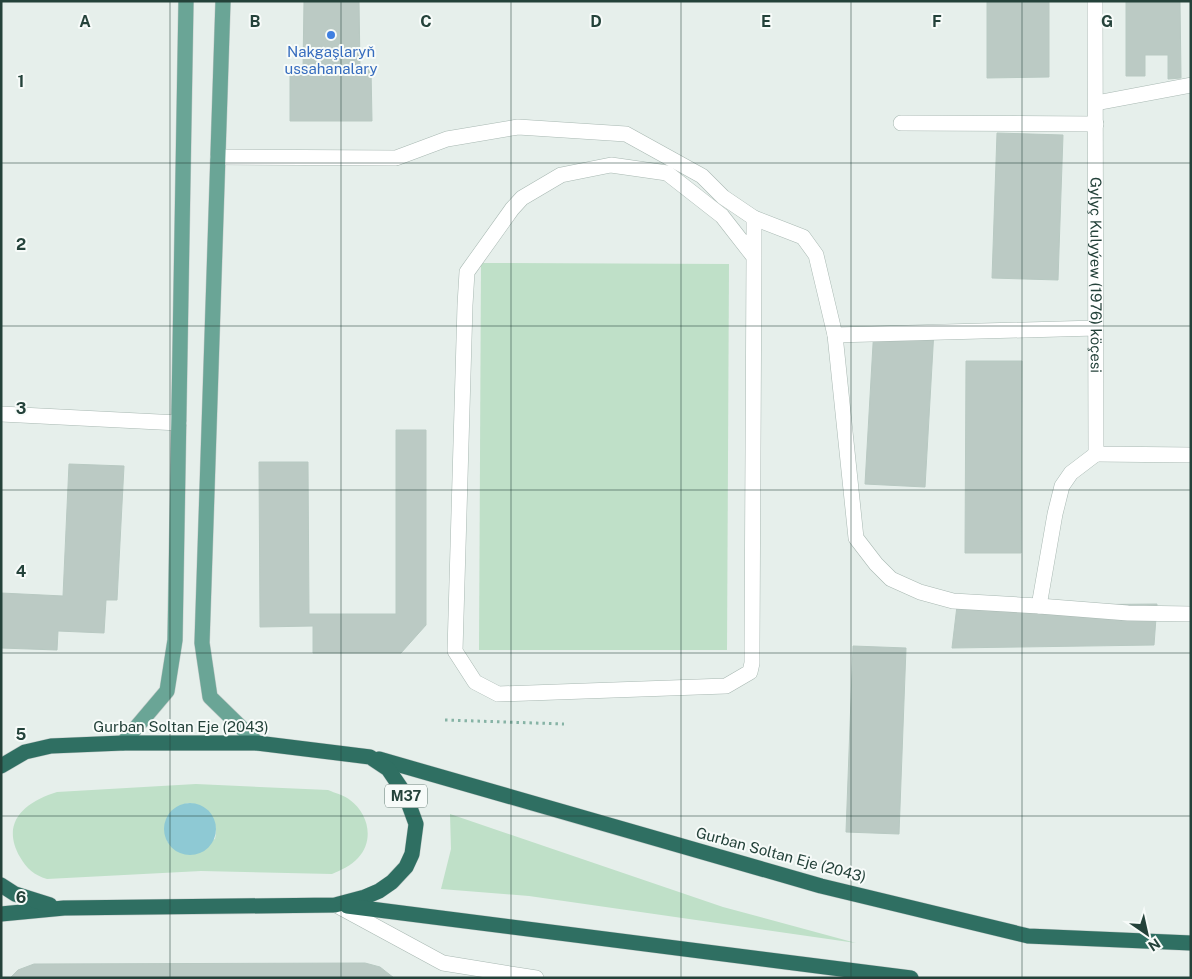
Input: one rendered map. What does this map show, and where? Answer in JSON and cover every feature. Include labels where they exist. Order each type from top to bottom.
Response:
[{"type":"highway","name":"Gurban Soltan Eje (2043)","points":[[1,755],[51,746],[124,743],[257,743],[370,756],[821,886],[1028,936],[1191,944]]},
{"type":"highway","name":"Gurban Soltan Eje (2043)","points":[[1,766],[25,752],[51,746]]},
{"type":"highway","name":"M37","points":[[335,905],[365,898],[379,891],[392,882],[406,867],[412,854],[416,824],[405,794],[388,769],[370,756]]},
{"type":"highway","name":"M37","points":[[1,885],[15,894],[36,902],[64,908]]},
{"type":"highway","name":"M37","points":[[1,914],[64,908],[335,905],[911,978]]},
{"type":"main road","points":[[124,743],[167,691],[174,640],[186,1]]},
{"type":"main road","points":[[223,1],[202,642],[210,697],[257,743]]},
{"type":"street","name":"Gylyç Kulyýew (1976) köçesi","points":[[1095,1],[1096,454]]},
{"type":"street","points":[[1096,103],[1191,85]]},
{"type":"street","points":[[901,123],[1096,124]]},
{"type":"street","points":[[218,157],[396,158],[447,139],[518,127],[626,134],[702,176],[723,197],[754,218],[803,237],[816,255],[835,335],[856,538],[891,579],[920,592],[953,601],[1128,613],[1191,614]]},
{"type":"street","points":[[754,218],[754,257],[752,663],[750,672],[726,686],[498,694],[475,682],[456,650],[465,305],[467,272],[477,256],[522,198],[561,175],[610,165],[667,173],[722,216],[754,257]]},
{"type":"street","points":[[835,335],[1096,328]]},
{"type":"street","points":[[1,414],[179,423]]},
{"type":"street","points":[[1039,606],[1055,514],[1062,486],[1071,473],[1096,454],[1191,455]]},
{"type":"street","points":[[335,905],[443,963],[536,978]]},
{"type":"path","points":[[445,720],[564,724]]},
{"type":"green space","points":[[481,263],[729,264],[727,650],[479,650]]},
{"type":"green space","points":[[196,784],[328,790],[345,797],[356,805],[365,819],[368,835],[363,851],[358,858],[349,866],[332,874],[201,871],[47,879],[31,871],[20,857],[15,845],[14,824],[19,815],[35,801],[57,792]],"holes":[[[188,803],[195,804],[206,810],[213,820],[216,832],[215,839],[179,852],[167,841],[169,817],[175,809]]]},
{"type":"green space","points":[[450,814],[723,907],[856,943],[529,896],[441,889],[451,849]]},
{"type":"water","points":[[190,803],[200,805],[208,811],[214,819],[216,829],[214,839],[208,847],[200,853],[190,855],[180,853],[172,847],[166,839],[164,829],[166,819],[172,811],[180,805]]},
{"type":"building","name":"Nakgaşlaryň ussahanalary","points":[[304,1],[359,1],[360,68],[371,70],[372,121],[290,121],[290,68],[303,68]]},
{"type":"building","points":[[987,1],[1049,1],[1049,77],[987,78]]},
{"type":"building","points":[[1126,1],[1180,1],[1181,78],[1168,79],[1168,55],[1145,55],[1145,76],[1126,76]]},
{"type":"building","points":[[997,133],[1063,135],[1058,280],[992,278]]},
{"type":"building","points":[[874,327],[934,330],[925,487],[865,484]]},
{"type":"building","points":[[966,361],[1022,361],[1021,553],[965,553]]},
{"type":"building","points":[[396,430],[426,430],[426,625],[401,653],[313,653],[313,626],[260,627],[259,462],[308,462],[309,614],[396,614]]},
{"type":"building","points":[[69,464],[124,466],[117,600],[106,600],[104,633],[58,631],[57,650],[1,648],[1,593],[63,596]]},
{"type":"building","points":[[1157,604],[1154,645],[952,648],[957,606]]},
{"type":"building","points":[[853,646],[906,648],[899,834],[846,832]]},
{"type":"building","points":[[365,963],[380,967],[394,978],[10,978],[18,970],[34,964]]},
{"type":"place","name":"Nakgaşlaryň ussahanalary","points":[[331,35]]}]
